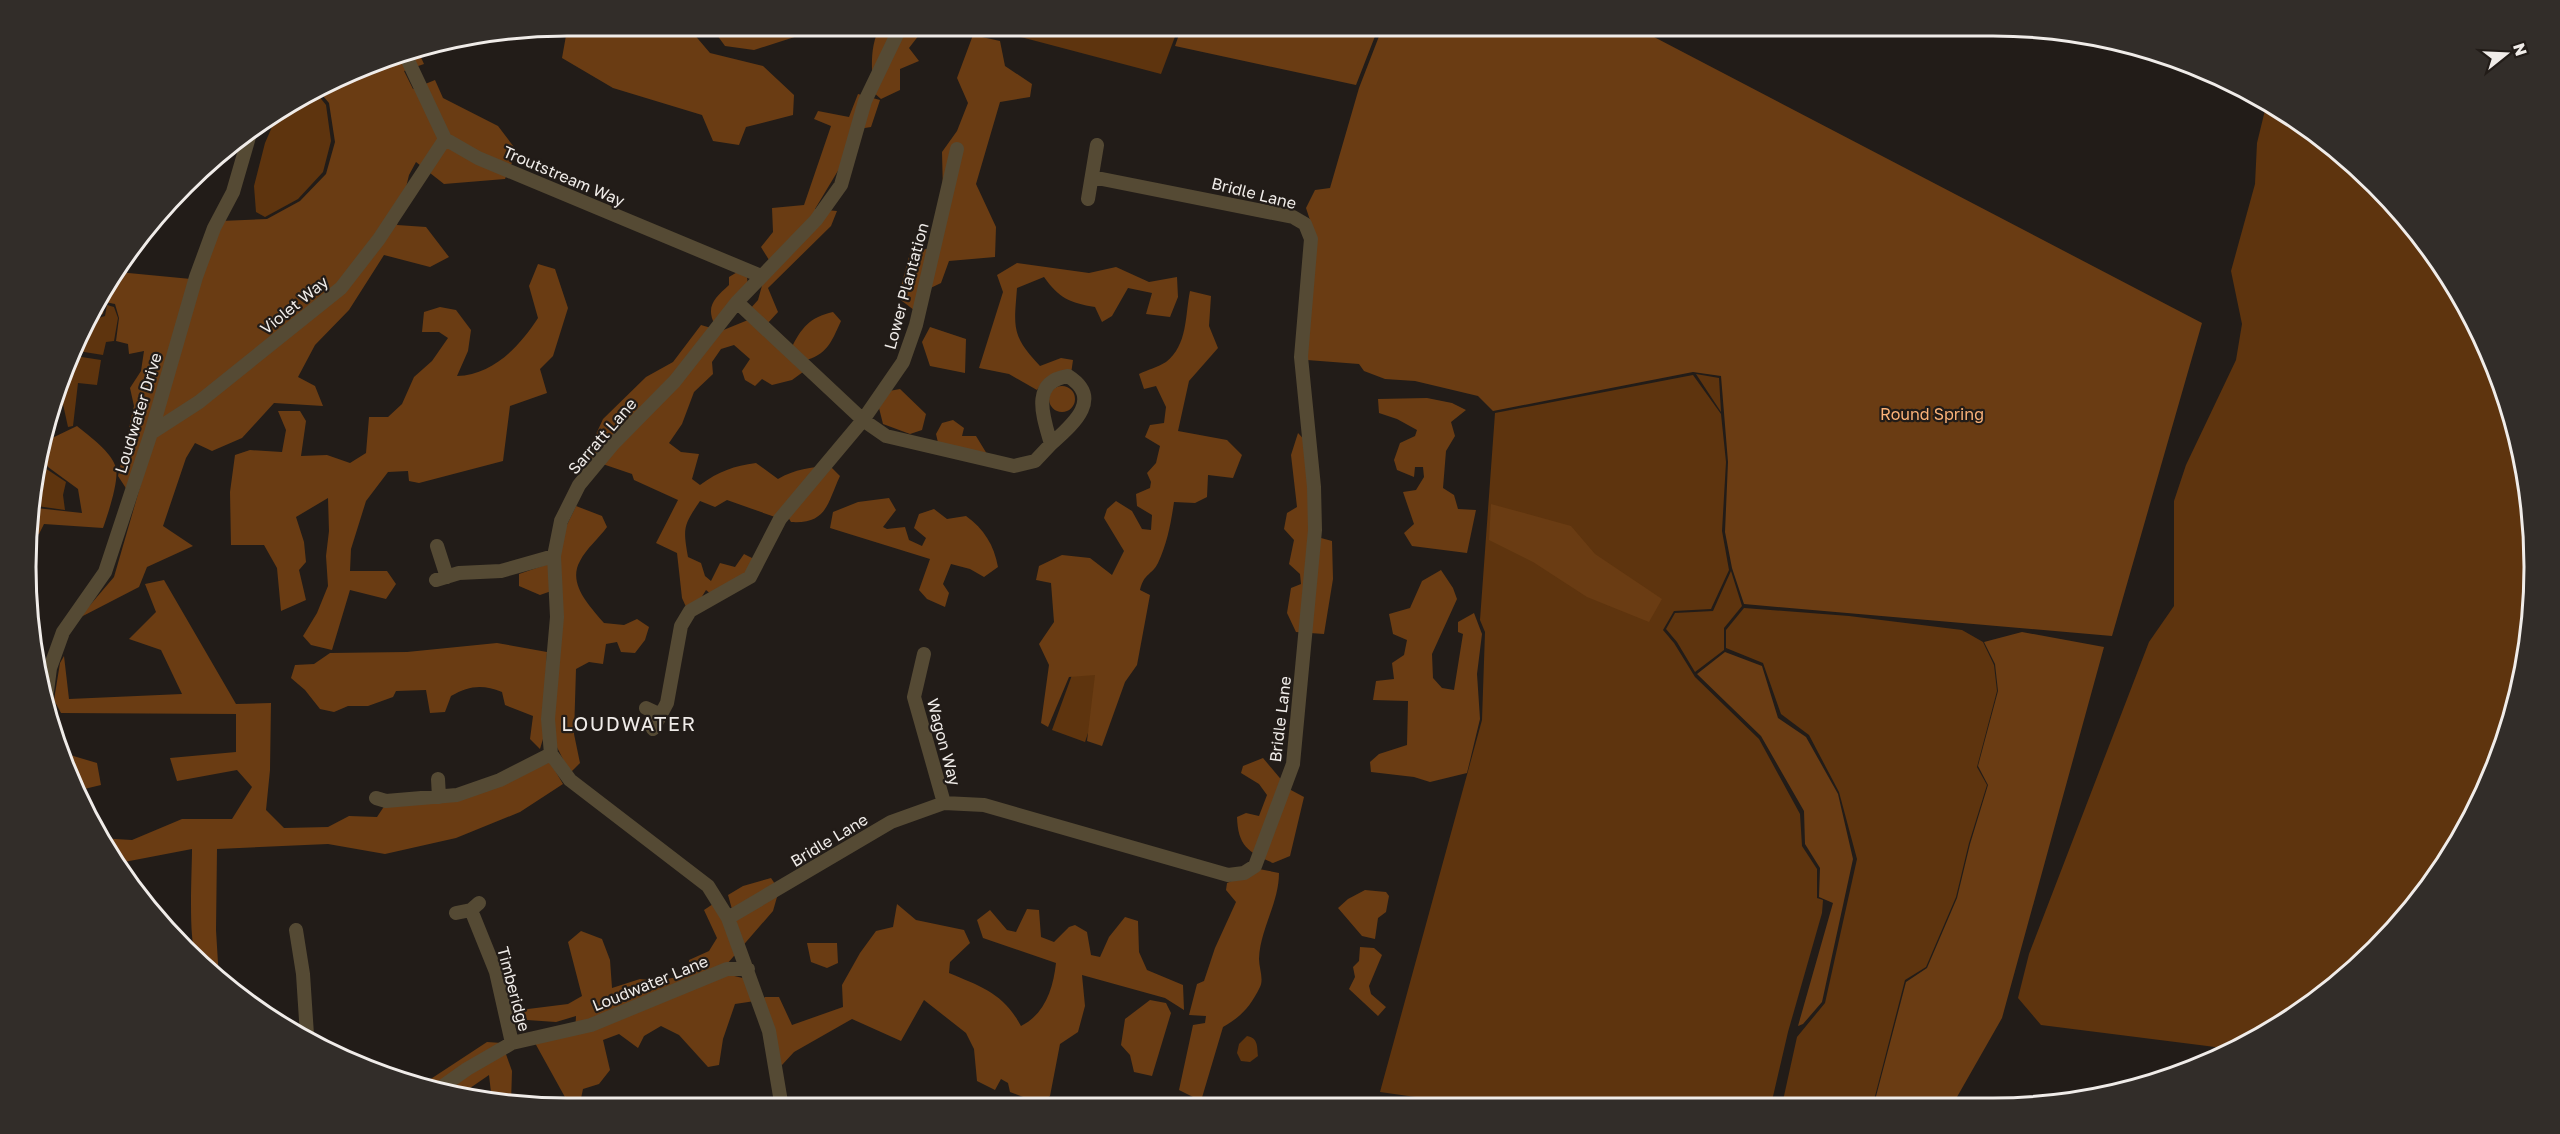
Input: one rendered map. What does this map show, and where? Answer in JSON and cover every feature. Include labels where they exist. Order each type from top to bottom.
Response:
[{"type":"street","name":"Sarratt Lane","points":[[551,754],[548,719],[557,617],[554,556],[561,521],[579,485],[613,444],[675,381],[737,302],[816,220],[841,185],[864,101],[896,36]]},
{"type":"street","points":[[408,60],[445,139]]},
{"type":"street","name":"Troutstream Way","points":[[445,139],[489,163],[761,276]]},
{"type":"street","name":"Violet Way","points":[[150,433],[199,402],[341,288],[379,238],[445,139]]},
{"type":"street","name":"Loudwater Drive","points":[[48,681],[50,668],[63,632],[105,572],[150,433],[196,277],[214,228],[233,192],[247,144]]},
{"type":"street","points":[[1088,199],[1097,145]]},
{"type":"street","name":"Lower Plantation","points":[[653,729],[667,703],[681,626],[690,611],[750,577],[780,519],[863,420],[903,362],[916,324],[957,149]]},
{"type":"street","name":"Bridle Lane","points":[[728,918],[891,822],[944,803],[984,805],[1228,875],[1244,873],[1256,866],[1293,764],[1316,530],[1301,357],[1311,239],[1305,224],[1293,217],[1092,177]]},
{"type":"street","points":[[737,302],[863,420],[886,436],[1014,466],[1035,461],[1080,415],[1085,404],[1084,390],[1077,381],[1068,376],[1057,378],[1046,385],[1042,396],[1051,444]]},
{"type":"street","points":[[437,546],[442,579],[459,573],[501,571],[554,556]]},
{"type":"street","name":"Wagon Way","points":[[924,654],[914,698],[944,803]]},
{"type":"street","points":[[646,708],[661,715]]},
{"type":"street","points":[[376,798],[386,801],[457,795],[500,780],[551,754],[570,780],[708,886],[728,918],[770,1031],[780,1098]]},
{"type":"street","points":[[438,779],[439,797]]},
{"type":"street","name":"Timberidge","points":[[456,913],[475,906],[496,972],[512,1043]]},
{"type":"street","points":[[296,930],[303,974],[307,1030]]},
{"type":"street","name":"Loudwater Lane","points":[[445,1084],[512,1043],[591,1025],[728,969],[748,969]]},
{"type":"shaded area","points":[[1017,36],[1175,36],[1161,74]]},
{"type":"shaded area","points":[[320,97],[326,105],[331,141],[323,172],[298,199],[265,217],[256,212],[254,186],[265,143],[273,124]]},
{"type":"shaded area","points":[[2265,111],[2316,146],[2368,192],[2392,217],[2435,272],[2469,332],[2484,364],[2496,396],[2514,463],[2523,532],[2523,602],[2514,671],[2506,704],[2484,770],[2469,802],[2435,862],[2392,917],[2368,942],[2343,966],[2288,1009],[2219,1047],[2041,1025],[2018,998],[2029,954],[2149,642],[2174,606],[2174,501],[2186,465],[2236,360],[2242,324],[2231,271],[2255,184],[2257,143]]},
{"type":"shaded area","points":[[107,305],[114,307],[118,318],[114,341],[106,342],[103,355],[82,352],[98,318],[105,316]]},
{"type":"shaded area","points":[[79,357],[101,360],[97,385],[78,383],[73,426],[68,427],[62,401]]},
{"type":"shaded area","points":[[1696,374],[1719,378],[1721,412]]},
{"type":"shaded area","points":[[1693,375],[1721,414],[1726,462],[1722,531],[1729,570],[1711,609],[1674,611],[1663,630],[1695,677],[1759,739],[1800,814],[1802,846],[1817,869],[1817,898],[1823,900],[1822,913],[1788,1032],[1773,1098],[1422,1098],[1380,1092],[1482,720],[1485,632],[1480,620],[1495,413]]},
{"type":"shaded area","points":[[45,468],[66,482],[63,495],[65,510],[40,506]]},
{"type":"shaded area","points":[[1731,571],[1742,606],[1724,628],[1724,650],[1695,672],[1677,642],[1666,629],[1675,613],[1713,611]]},
{"type":"shaded area","points":[[1744,608],[1849,616],[1962,630],[1983,642],[1994,665],[1997,691],[1977,767],[1987,785],[1969,843],[1956,897],[1926,967],[1905,980],[1875,1098],[1784,1098],[1797,1037],[1825,1003],[1857,859],[1839,792],[1809,735],[1781,714],[1763,663],[1726,648],[1726,630]]},
{"type":"shaded area","points":[[1076,664],[1107,676],[1085,742],[1052,730]]},
{"type":"shaded area","points":[[1247,1036],[1255,1041],[1258,1056],[1250,1062],[1241,1061],[1237,1053],[1239,1044]]},
{"type":"green space","points":[[566,36],[696,36],[710,53],[763,66],[794,95],[793,115],[746,127],[739,145],[713,141],[702,115],[613,88],[562,58]]},
{"type":"green space","points":[[718,36],[798,36],[754,50],[725,46]]},
{"type":"green space","points":[[876,36],[918,36],[909,48],[919,61],[900,69],[900,90],[881,99],[873,92],[872,67]]},
{"type":"green space","points":[[973,36],[1000,41],[1005,66],[1032,84],[1030,97],[1000,102],[976,184],[996,227],[995,257],[949,261],[941,283],[920,293],[914,310],[898,298],[910,253],[930,248],[943,192],[942,152],[957,131],[968,103],[957,78]]},
{"type":"green space","points":[[1178,36],[1375,36],[1356,85],[1175,46]]},
{"type":"green space","name":"Round Spring","points":[[1379,36],[1652,36],[2202,323],[2112,636],[1744,604],[1732,568],[1725,532],[1728,462],[1721,376],[1693,372],[1493,411],[1478,396],[1415,381],[1385,379],[1364,371],[1359,364],[1307,360],[1314,274],[1303,230],[1310,220],[1306,208],[1315,190],[1330,188],[1359,88]]},
{"type":"green space","points":[[421,57],[424,64],[404,71],[413,89],[435,80],[443,98],[498,126],[517,151],[505,179],[444,184],[416,162],[409,175],[397,225],[426,227],[449,257],[430,267],[384,255],[349,310],[315,345],[298,377],[315,386],[323,406],[274,403],[242,438],[212,451],[195,443],[186,458],[163,526],[193,546],[147,567],[139,587],[79,618],[114,577],[201,276],[221,221],[267,219],[300,201],[326,174],[335,142],[329,103],[323,96],[364,76]]},
{"type":"green space","points":[[858,94],[880,100],[871,127],[852,130],[839,169],[815,209],[837,211],[831,226],[768,288],[778,312],[767,324],[750,309],[758,300],[769,260],[761,247],[773,232],[772,208],[804,205],[831,126],[814,119],[818,111],[849,117]]},
{"type":"green space","points":[[1017,263],[1089,273],[1116,267],[1149,282],[1177,277],[1178,297],[1170,317],[1146,314],[1152,293],[1128,288],[1112,316],[1102,322],[1095,307],[1079,304],[1060,295],[1044,277],[1017,288],[1016,330],[1031,355],[1040,366],[1061,358],[1073,360],[1071,374],[1056,381],[1044,380],[1037,390],[1009,374],[979,368],[1003,292],[997,275]]},
{"type":"green space","points":[[538,264],[555,269],[568,308],[553,356],[540,369],[547,393],[510,406],[503,461],[419,483],[409,481],[408,471],[388,472],[366,501],[351,549],[350,571],[387,571],[396,584],[386,599],[350,590],[332,650],[311,645],[303,636],[317,613],[328,586],[326,556],[329,531],[328,498],[296,517],[304,542],[306,562],[299,570],[306,600],[281,611],[277,568],[264,545],[231,545],[230,492],[235,455],[250,450],[282,452],[286,430],[278,411],[300,411],[306,421],[301,456],[327,455],[350,463],[366,453],[369,417],[388,417],[402,404],[414,377],[432,361],[448,338],[439,332],[422,332],[424,312],[440,307],[456,310],[471,330],[468,351],[457,376],[494,365],[523,339],[538,318],[529,286]]},
{"type":"green space","points":[[739,271],[747,277],[748,287],[715,325],[711,307],[729,285],[729,277]]},
{"type":"green space","points":[[125,273],[191,279],[133,499],[118,476],[134,406],[130,388],[141,371],[144,351],[129,354],[128,344],[116,341],[119,318],[115,304],[106,302]]},
{"type":"green space","points":[[1190,291],[1211,296],[1209,326],[1218,348],[1189,381],[1178,431],[1227,440],[1242,455],[1233,478],[1208,475],[1207,497],[1195,503],[1174,502],[1161,556],[1156,567],[1144,580],[1140,590],[1150,595],[1137,665],[1125,682],[1102,746],[1087,741],[1095,675],[1069,677],[1048,727],[1041,723],[1049,665],[1039,644],[1054,622],[1051,583],[1036,580],[1039,566],[1062,555],[1090,558],[1112,575],[1124,551],[1104,518],[1107,509],[1116,501],[1132,511],[1142,529],[1151,530],[1152,515],[1137,506],[1136,494],[1150,488],[1151,482],[1147,473],[1156,463],[1160,446],[1145,437],[1150,425],[1164,423],[1166,407],[1156,386],[1144,389],[1139,374],[1166,362],[1178,347],[1184,329]]},
{"type":"green space","points":[[833,312],[841,321],[831,342],[823,352],[803,361],[791,349],[799,335],[812,320]]},
{"type":"green space","points":[[748,320],[803,372],[792,380],[772,385],[762,379],[755,386],[745,380],[742,371],[750,359],[734,345],[721,349],[712,362],[713,374],[694,392],[682,424],[669,443],[681,452],[699,454],[692,479],[700,485],[727,470],[756,463],[778,479],[803,469],[830,466],[840,476],[824,510],[812,520],[803,522],[791,522],[783,509],[775,517],[727,500],[715,507],[700,501],[687,522],[685,540],[688,557],[701,563],[705,576],[711,581],[720,563],[735,567],[744,554],[756,560],[748,574],[712,595],[706,590],[698,603],[687,609],[682,598],[677,553],[656,543],[678,500],[634,480],[632,474],[585,458],[603,419],[646,377],[673,362],[701,325],[721,331]]},
{"type":"green space","points":[[930,327],[966,339],[965,373],[930,366],[922,342]]},
{"type":"green space","points":[[1062,386],[1071,390],[1075,399],[1071,408],[1062,412],[1053,408],[1049,399],[1053,390]]},
{"type":"green space","points":[[900,389],[926,414],[922,430],[910,434],[883,424],[879,408],[889,391]]},
{"type":"green space","points":[[1427,398],[1452,403],[1466,410],[1451,422],[1455,436],[1446,451],[1443,488],[1454,495],[1458,509],[1476,510],[1467,553],[1412,546],[1404,533],[1414,524],[1403,492],[1416,490],[1424,477],[1423,467],[1415,467],[1414,477],[1397,470],[1394,460],[1400,443],[1415,436],[1417,430],[1397,419],[1379,413],[1378,399]]},
{"type":"green space","points":[[953,420],[964,428],[962,436],[976,436],[987,454],[939,447],[936,434],[942,423]]},
{"type":"green space","points":[[77,426],[94,439],[114,462],[117,474],[115,489],[103,528],[44,524],[37,534],[40,508],[82,513],[78,489],[48,467],[46,463],[52,438]]},
{"type":"green space","points":[[1298,433],[1313,449],[1310,535],[1332,541],[1333,579],[1324,634],[1296,632],[1287,613],[1291,588],[1301,584],[1300,574],[1289,564],[1294,540],[1284,529],[1287,513],[1297,507],[1291,455]]},
{"type":"green space","points":[[889,498],[896,510],[883,527],[887,529],[905,527],[909,540],[922,546],[926,538],[914,528],[919,514],[934,509],[947,519],[966,516],[987,538],[998,567],[984,577],[970,569],[951,564],[943,584],[949,593],[945,607],[927,599],[919,590],[930,559],[830,528],[833,512],[858,502]]},
{"type":"green space","points":[[1491,504],[1571,526],[1595,554],[1662,599],[1649,622],[1587,597],[1533,562],[1489,540]]},
{"type":"green space","points":[[576,506],[602,516],[607,527],[580,561],[576,578],[582,594],[604,623],[624,625],[637,619],[649,627],[645,640],[635,653],[621,652],[617,642],[606,644],[603,664],[589,662],[576,669],[574,734],[580,763],[571,772],[554,742],[545,732],[540,749],[530,739],[533,716],[505,705],[502,692],[495,689],[476,687],[451,696],[445,712],[430,713],[426,690],[396,691],[393,697],[368,706],[348,706],[334,712],[320,709],[305,690],[291,678],[295,665],[314,664],[330,653],[407,652],[497,643],[547,652],[545,687],[557,589],[540,595],[519,586],[519,574],[548,564]]},
{"type":"green space","points":[[1441,570],[1453,588],[1457,599],[1432,654],[1433,678],[1442,688],[1454,690],[1463,634],[1458,632],[1458,622],[1474,613],[1482,634],[1477,674],[1480,719],[1467,773],[1430,782],[1414,777],[1371,772],[1370,762],[1379,754],[1407,745],[1408,701],[1373,700],[1376,681],[1394,679],[1392,663],[1404,655],[1407,640],[1393,634],[1389,614],[1410,608],[1422,581]]},
{"type":"green space","points":[[164,580],[236,704],[271,703],[270,770],[266,810],[284,828],[328,827],[349,816],[377,817],[385,805],[496,786],[550,762],[563,784],[520,812],[456,838],[385,854],[328,844],[217,849],[216,930],[218,967],[193,943],[191,920],[192,849],[125,862],[111,839],[132,840],[182,819],[232,819],[252,787],[237,770],[177,781],[170,758],[236,752],[236,714],[61,713],[54,700],[60,663],[64,656],[69,699],[182,694],[161,650],[129,639],[156,612],[145,584]]},
{"type":"green space","points":[[2022,632],[2104,647],[2002,1018],[1956,1098],[1876,1098],[1906,982],[1927,968],[1957,898],[1988,785],[1978,766],[1998,691],[1995,664],[1984,642]]},
{"type":"green space","points":[[1725,652],[1762,666],[1778,718],[1806,737],[1838,794],[1853,859],[1822,1002],[1803,1024],[1798,1026],[1833,903],[1819,897],[1820,868],[1805,844],[1804,811],[1761,736],[1697,674]]},
{"type":"green space","points":[[70,755],[97,763],[101,785],[85,789]]},
{"type":"green space","points":[[1263,758],[1289,789],[1304,797],[1290,856],[1273,863],[1246,847],[1240,835],[1237,817],[1246,813],[1259,816],[1267,795],[1259,784],[1241,773],[1243,766]]},
{"type":"green space","points":[[1259,869],[1279,873],[1276,895],[1260,948],[1260,987],[1245,1010],[1223,1027],[1202,1098],[1195,1098],[1179,1090],[1193,1025],[1205,1023],[1206,1016],[1189,1015],[1197,984],[1204,981],[1215,948],[1236,902],[1226,890],[1227,883]]},
{"type":"green space","points":[[771,878],[779,890],[773,911],[727,964],[730,975],[747,979],[755,1001],[735,1004],[723,1039],[719,1065],[708,1067],[679,1035],[661,1026],[644,1036],[638,1048],[619,1034],[603,1040],[610,1070],[599,1084],[583,1089],[581,1098],[565,1098],[535,1043],[575,1033],[576,1016],[556,1022],[527,1020],[520,1010],[568,1004],[582,996],[568,942],[581,931],[602,939],[610,960],[612,988],[640,979],[657,981],[677,977],[688,973],[689,960],[709,951],[717,938],[704,910],[713,904],[735,920],[728,895],[743,886]]},
{"type":"green space","points":[[1365,890],[1386,892],[1389,896],[1386,912],[1378,918],[1375,939],[1362,936],[1338,908],[1348,899]]},
{"type":"green space","points":[[897,904],[916,920],[964,930],[970,943],[950,962],[949,973],[991,992],[1007,1006],[1021,1026],[1042,1008],[1053,982],[1056,963],[983,938],[977,920],[990,910],[1007,930],[1016,932],[1027,909],[1039,910],[1041,937],[1054,942],[1069,927],[1075,925],[1087,932],[1091,955],[1100,957],[1109,937],[1125,917],[1138,921],[1139,952],[1147,970],[1183,985],[1184,1010],[1165,998],[1082,975],[1085,1006],[1078,1032],[1060,1044],[1050,1096],[1047,1098],[1026,1098],[1010,1092],[1008,1083],[1001,1079],[995,1090],[977,1081],[974,1049],[966,1033],[924,1000],[901,1041],[852,1019],[794,1052],[782,1065],[769,1058],[757,1005],[765,997],[779,997],[792,1025],[843,1007],[842,985],[860,953],[876,931],[893,927]]},
{"type":"green space","points":[[807,943],[837,943],[838,963],[827,968],[811,962]]},
{"type":"green space","points":[[1360,947],[1374,948],[1382,955],[1369,986],[1371,994],[1386,1007],[1378,1016],[1349,989],[1355,977],[1353,967],[1359,961]]},
{"type":"green space","points":[[1150,1000],[1166,1003],[1171,1013],[1152,1076],[1134,1072],[1130,1055],[1121,1045],[1125,1019]]},
{"type":"green space","points":[[487,1042],[502,1043],[512,1071],[511,1095],[491,1092],[489,1075],[469,1089],[429,1080]]},
{"type":"district","name":"LOUDWATER","points":[[629,724]]}]
